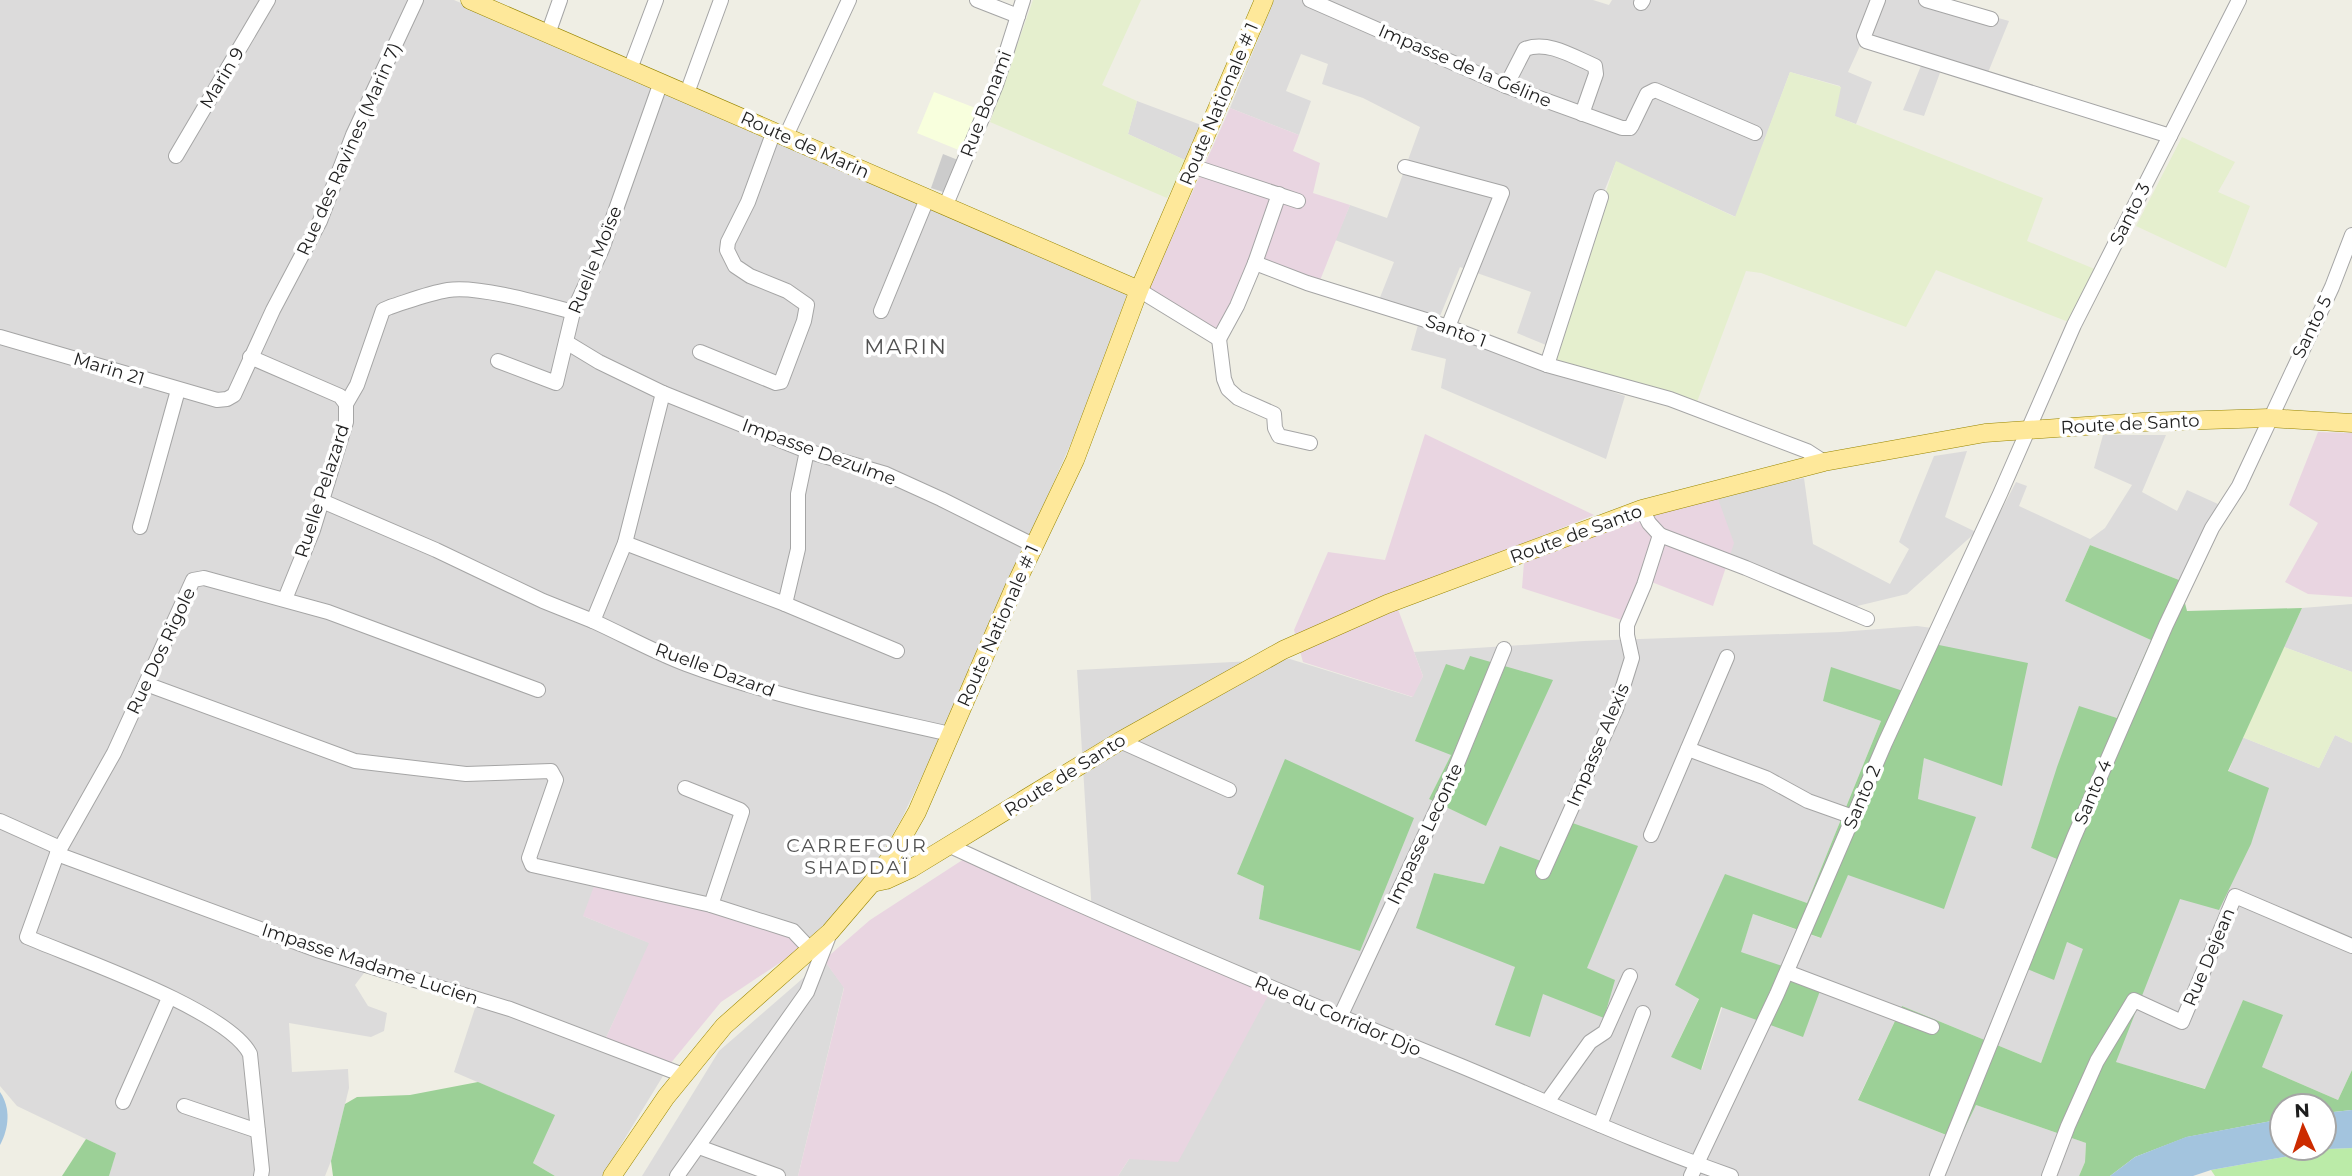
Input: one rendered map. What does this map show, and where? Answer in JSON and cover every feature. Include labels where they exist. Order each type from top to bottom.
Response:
[{"type":"main road","name":"Route de Marin","points":[[470,0],[1139,289]]},
{"type":"main road","name":"Route Nationale # 1","points":[[612,1176],[683,1075],[724,1026],[830,932],[872,883],[893,854],[917,812],[1033,545],[1075,460],[1139,289],[1264,0]]},
{"type":"main road","name":"Route de Santo","points":[[872,883],[898,876],[1119,741],[1294,645],[1387,604],[1642,509],[1824,462],[1985,433],[2143,422],[2269,418],[2352,424]]},
{"type":"street","name":"Marin 9","points":[[176,156],[268,0]]},
{"type":"street","name":"Rue des Ravines (Marin 7)","points":[[217,400],[234,395],[250,357],[320,221],[353,135],[415,0]]},
{"type":"street","points":[[548,34],[560,0]]},
{"type":"street","points":[[630,69],[656,0]]},
{"type":"street","points":[[687,93],[720,0]]},
{"type":"street","points":[[700,352],[776,383],[781,382],[804,321],[807,305],[787,291],[750,276],[736,266],[727,250],[728,242],[780,133],[849,0]]},
{"type":"street","points":[[977,0],[1018,16]]},
{"type":"street","name":"Rue Bonami","points":[[945,207],[996,85],[1023,0]]},
{"type":"street","name":"Impasse de la Géline","points":[[1310,0],[1506,86],[1622,128],[1630,128],[1647,94],[1655,90],[1755,132]]},
{"type":"street","points":[[1878,0],[1864,36],[1866,41],[2171,136]]},
{"type":"street","points":[[1926,0],[1991,19]]},
{"type":"street","name":"Santo 3","points":[[2026,431],[2074,325],[2239,0]]},
{"type":"street","points":[[1506,86],[1525,49],[1553,48],[1595,66],[1596,74],[1582,114]]},
{"type":"street","name":"Ruelle Moïse","points":[[498,361],[556,383],[573,312],[602,249],[660,82]]},
{"type":"street","points":[[1192,166],[1298,201]]},
{"type":"street","points":[[1405,167],[1502,193],[1448,327]]},
{"type":"street","points":[[1279,194],[1255,263],[1237,306],[1219,339],[1224,379],[1233,395],[1274,414],[1275,428],[1279,436],[1310,443]]},
{"type":"street","points":[[1546,365],[1601,197]]},
{"type":"street","points":[[881,311],[927,199]]},
{"type":"street","name":"Santo 5","points":[[2269,418],[2332,287],[2352,235]]},
{"type":"street","name":"Santo 1","points":[[1255,263],[1307,283],[1448,327],[1546,365],[1670,400],[1807,451],[1824,462]]},
{"type":"street","points":[[346,404],[357,385],[383,310],[390,306],[449,289],[463,289],[573,312]]},
{"type":"street","points":[[1139,289],[1219,339]]},
{"type":"street","name":"Marin 21","points":[[0,337],[217,400]]},
{"type":"street","name":"Impasse Dezulme","points":[[566,342],[599,362],[663,393],[807,451],[886,474],[1033,545]]},
{"type":"street","name":"Ruelle Pelazard","points":[[250,357],[340,396],[346,404],[346,422],[313,530],[285,599]]},
{"type":"street","points":[[140,527],[178,390]]},
{"type":"street","points":[[593,621],[625,543],[663,393]]},
{"type":"street","name":"Santo 4","points":[[1937,1176],[2074,837],[2161,636],[2212,528],[2238,486],[2269,418]]},
{"type":"street","name":"Santo 2","points":[[1694,1170],[1787,972],[1853,817],[2026,431]]},
{"type":"street","points":[[785,604],[798,549],[798,500],[807,451]]},
{"type":"street","name":"Ruelle Dazard","points":[[322,501],[685,663],[821,705],[950,734]]},
{"type":"street","points":[[1642,509],[1649,523],[1660,535],[1867,619]]},
{"type":"street","name":"Impasse Alexis","points":[[1542,872],[1616,709],[1632,658],[1627,635],[1628,625],[1660,535]]},
{"type":"street","points":[[625,543],[785,604],[897,651]]},
{"type":"street","name":"Rue Dos Rigole","points":[[169,998],[143,984],[27,937],[58,851],[114,753],[192,580],[204,578],[328,612],[538,690]]},
{"type":"street","name":"Impasse Leconte","points":[[1340,1017],[1451,779],[1504,649]]},
{"type":"street","points":[[1651,835],[1727,657]]},
{"type":"street","points":[[146,684],[355,761],[466,774],[551,771],[556,780],[529,858],[532,865],[711,905],[793,931],[810,949]]},
{"type":"street","points":[[1119,741],[1229,790]]},
{"type":"street","points":[[1688,749],[1766,778],[1808,802],[1853,817]]},
{"type":"street","points":[[685,788],[741,812],[711,905]]},
{"type":"street","name":"Impasse Madame Lucien","points":[[0,821],[58,851],[317,950],[510,1009],[683,1075]]},
{"type":"street","name":"Rue du Corridor Djo","points":[[950,846],[1093,912],[1600,1125],[1694,1170],[1731,1176]]},
{"type":"street","name":"Rue Dejean","points":[[2049,1176],[2097,1061],[2134,1000],[2182,1022],[2235,896],[2352,946]]},
{"type":"street","points":[[677,1176],[807,992],[830,932]]},
{"type":"street","points":[[1787,972],[1932,1027]]},
{"type":"street","points":[[1547,1102],[1590,1042],[1605,1032],[1630,976]]},
{"type":"street","points":[[123,1102],[169,998],[222,1027],[244,1044],[250,1054],[261,1176]]},
{"type":"street","points":[[1600,1125],[1643,1013]]},
{"type":"street","points":[[184,1107],[258,1131]]},
{"type":"street","points":[[699,1147],[778,1176]]},
{"type":"shaded area","points":[[0,0],[454,0],[1137,294],[940,739],[901,820],[856,897],[802,948],[583,916],[650,943],[605,1040],[373,961],[355,985],[368,1006],[387,1013],[384,1031],[371,1037],[289,1023],[292,1072],[348,1069],[349,1088],[325,1176],[109,1176],[115,1153],[17,1106],[0,1086]]},
{"type":"shaded area","points":[[1033,0],[1141,0],[1102,85],[1137,101],[1128,134],[1187,161],[1167,198],[990,122]]},
{"type":"shaded area","points":[[1274,0],[1593,0],[1609,5],[1612,0],[1934,0],[2009,21],[1987,75],[1944,62],[1924,116],[1903,110],[1925,56],[1864,37],[1848,72],[1872,82],[1856,124],[1834,116],[1840,86],[1790,72],[1736,217],[1616,162],[1546,345],[1517,333],[1531,292],[1460,267],[1438,321],[1379,300],[1394,262],[1335,240],[1350,205],[1387,218],[1420,127],[1363,98],[1322,84],[1328,64],[1301,54],[1286,91],[1311,101],[1299,135],[1230,108]]},
{"type":"shaded area","points":[[1790,72],[1841,87],[1835,116],[2043,198],[2027,241],[2097,270],[2071,323],[1936,270],[1906,327],[1761,273],[1746,271],[1697,402],[1551,361],[1616,161],[1735,217]]},
{"type":"shaded area","points":[[934,92],[978,109],[961,151],[917,133]]},
{"type":"shaded area","points":[[1137,101],[1204,126],[1187,161],[1128,134]]},
{"type":"shaded area","points":[[1230,108],[1299,135],[1293,151],[1320,163],[1313,193],[1350,205],[1319,283],[1254,262],[1219,338],[1149,289]]},
{"type":"shaded area","points":[[2182,137],[2235,162],[2218,192],[2250,206],[2226,268],[2136,226]]},
{"type":"shaded area","points":[[943,154],[958,160],[946,193],[931,188]]},
{"type":"shaded area","points":[[1418,325],[1625,396],[1606,459],[1441,388],[1446,359],[1411,350]]},
{"type":"shaded area","points":[[2318,432],[2352,433],[2352,597],[2308,594],[2285,582],[2318,523],[2289,505]]},
{"type":"shaded area","points":[[1425,434],[1594,515],[1393,596],[1423,676],[1413,697],[1303,662],[1294,630],[1328,552],[1385,560]]},
{"type":"shaded area","points":[[2103,435],[2166,435],[2142,492],[2177,511],[2187,490],[2218,504],[2179,580],[2090,545],[2065,601],[2151,639],[2117,718],[2079,707],[2031,848],[2057,858],[2044,903],[2067,942],[2084,948],[2041,1063],[1902,1006],[1858,1099],[1958,1140],[1976,1105],[2086,1143],[2085,1162],[2079,1176],[1118,1176],[1129,1159],[1092,914],[1077,670],[1290,659],[1412,697],[1423,676],[1414,652],[1584,641],[1840,632],[1917,626],[1947,630],[1946,617],[2016,482],[2027,486],[2019,506],[2090,539],[2105,528],[2132,485],[2094,468]],"holes":[[[1470,656],[1486,825],[1429,799],[1451,755],[1464,670]],[[1915,695],[1924,757],[1918,799],[1847,875],[1820,938],[1753,914],[1702,1069],[1671,1057],[1699,998],[1676,985],[1726,875],[1807,903],[1881,721],[1823,701]],[[1414,818],[1259,919],[1264,886],[1237,874]],[[1541,861],[1587,969],[1542,994],[1515,967],[1434,873],[1484,884]]]},
{"type":"shaded area","points":[[1967,451],[1945,517],[1976,532],[1907,594],[1849,608],[1729,559],[1717,496],[1804,478],[1813,544],[1890,584],[1909,549],[1899,542],[1934,456]]},
{"type":"shaded area","points":[[1717,496],[1734,543],[1713,606],[1649,581],[1625,621],[1522,588],[1524,562],[1651,515]]},
{"type":"shaded area","points":[[2352,604],[2352,672],[2284,647],[2302,608]]},
{"type":"shaded area","points":[[2284,647],[2352,672],[2352,743],[2335,735],[2319,768],[2242,737]]},
{"type":"shaded area","points":[[2335,735],[2352,743],[2352,1070],[2338,1100],[2338,1092],[2320,1092],[2262,1067],[2243,1000],[2206,1089],[2115,1062],[2242,737],[2319,768]]},
{"type":"shaded area","points":[[964,859],[1270,992],[1178,1162],[1129,1159],[1118,1176],[798,1176],[844,988],[824,960],[870,920]]},
{"type":"shaded area","points":[[597,878],[790,927],[802,948],[721,1002],[670,1064],[605,1040],[649,943],[583,916]]},
{"type":"shaded area","points":[[824,960],[844,987],[798,1176],[642,1176],[719,1051]]},
{"type":"shaded area","points":[[477,1002],[666,1071],[602,1176],[555,1176],[533,1163],[554,1115],[454,1072]]},
{"type":"green space","points":[[2090,545],[2179,580],[2187,611],[2302,608],[2228,771],[2269,788],[2251,844],[2219,910],[2180,899],[2116,1062],[2205,1089],[2243,1000],[2283,1015],[2262,1067],[2320,1092],[2268,1092],[2268,1122],[2187,1137],[2135,1157],[2110,1176],[2079,1176],[2085,1162],[2086,1143],[1976,1105],[1959,1140],[1858,1100],[1902,1006],[2041,1063],[2083,949],[2067,942],[2054,980],[2015,964],[2044,903],[2057,859],[2031,848],[2079,706],[2117,718],[2151,640],[2065,601]]},
{"type":"green space","points":[[1934,644],[2028,663],[2002,786],[1924,758],[1918,799],[1976,817],[1944,909],[1848,875],[1821,938],[1753,914],[1741,952],[1824,980],[1803,1037],[1721,1007],[1701,1070],[1671,1057],[1699,999],[1675,985],[1725,874],[1807,903],[1881,721],[1823,701],[1831,667],[1915,695]]},
{"type":"green space","points":[[1470,656],[1553,680],[1486,826],[1429,799],[1451,755],[1415,741],[1446,664],[1464,670]]},
{"type":"green space","points":[[1285,759],[1414,818],[1360,951],[1259,919],[1264,886],[1237,874]]},
{"type":"green space","points":[[1561,819],[1638,846],[1587,968],[1615,980],[1604,1018],[1543,994],[1530,1037],[1495,1025],[1515,967],[1416,928],[1434,873],[1484,884],[1500,846],[1541,861]]},
{"type":"green space","points":[[2352,1070],[2352,1110],[2338,1112],[2338,1100]]},
{"type":"green space","points":[[478,1082],[555,1115],[533,1163],[555,1176],[333,1176],[331,1161],[345,1104],[357,1097],[410,1095]]},
{"type":"green space","points":[[86,1139],[116,1153],[109,1176],[62,1176]]},
{"type":"green space","points":[[2352,1148],[2352,1176],[2215,1176],[2211,1170],[2268,1160],[2268,1162],[2338,1162],[2338,1149]]},
{"type":"water","points":[[0,1092],[8,1118],[0,1145]]},
{"type":"water","points":[[2352,1110],[2352,1148],[2338,1149],[2338,1112]]},
{"type":"water","points":[[2268,1122],[2268,1160],[2193,1176],[2110,1176],[2135,1157],[2186,1137]]},
{"type":"district","name":"MARIN","points":[[906,346]]},
{"type":"district","name":"CARREFOUR SHADDAÏ","points":[[857,856]]}]
